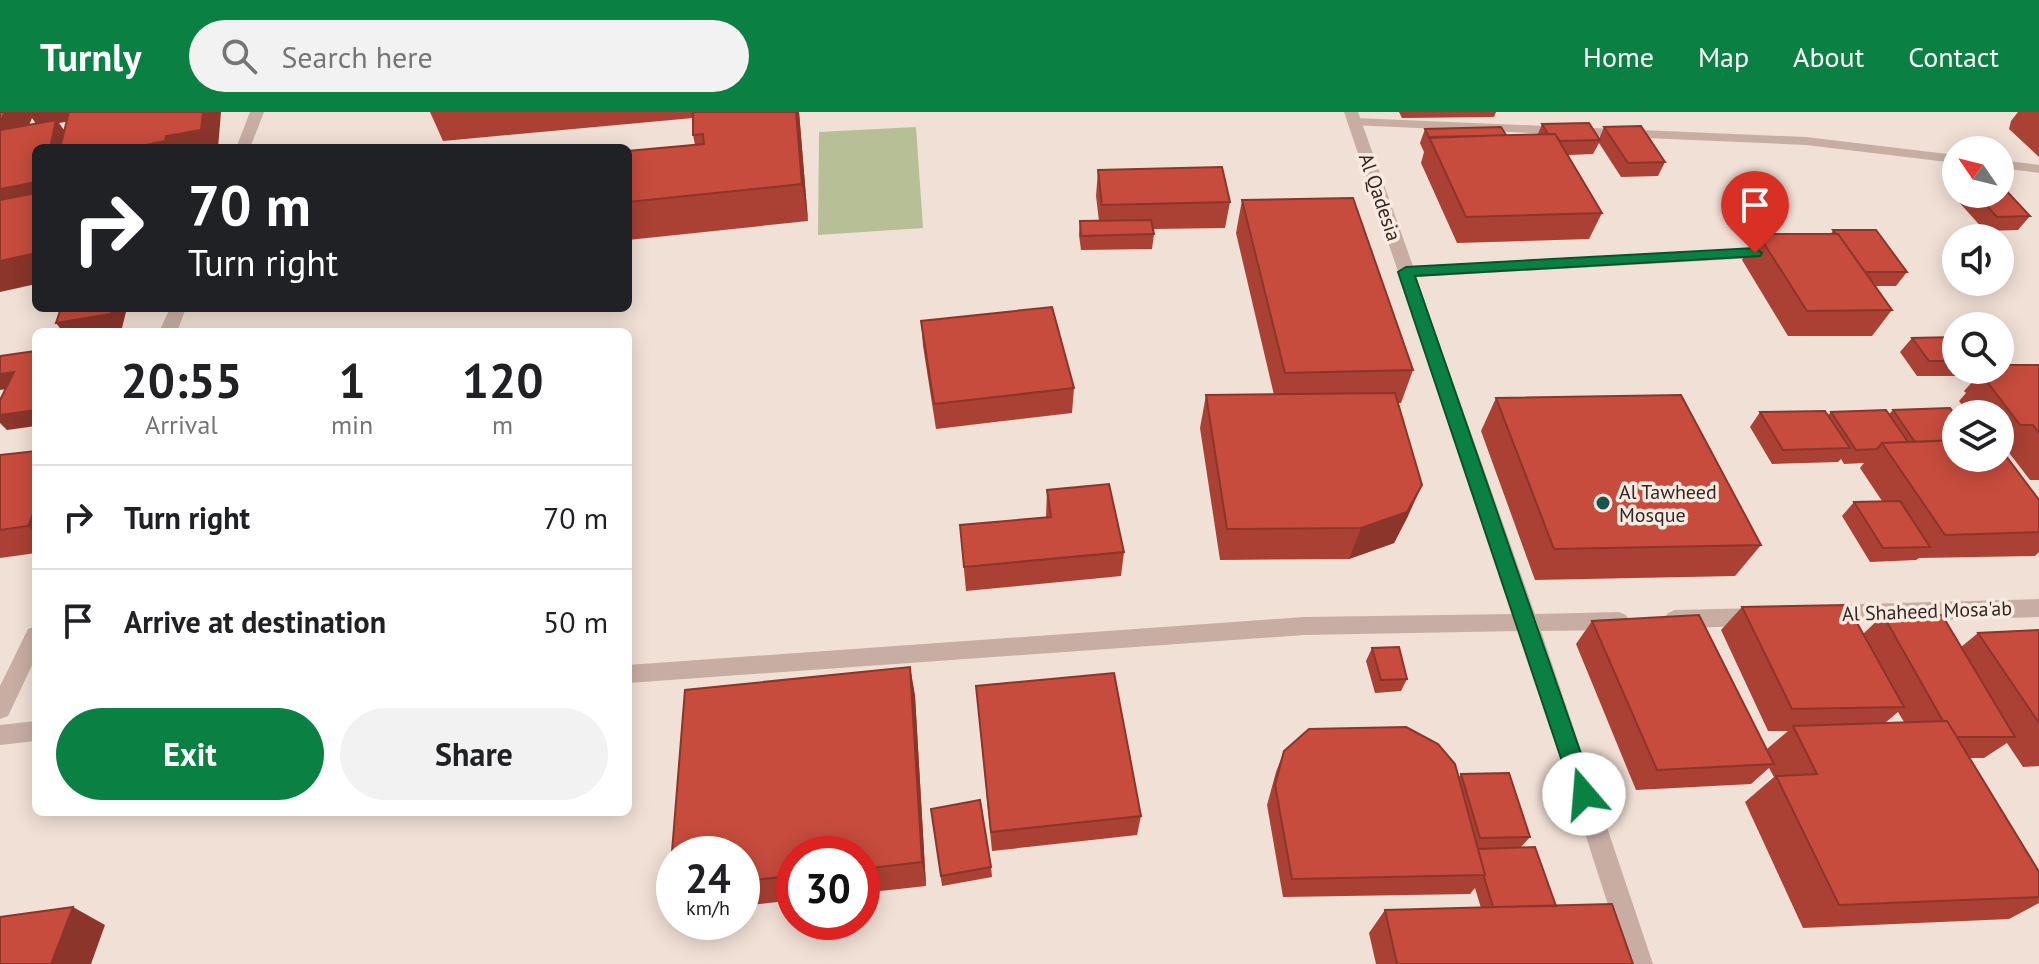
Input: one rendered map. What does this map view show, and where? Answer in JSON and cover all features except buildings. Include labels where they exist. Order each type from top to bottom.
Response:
[{"type":"street","points":[[245,144],[257,112]]},
{"type":"street","points":[[1353,117],[1806,141],[1942,157]]},
{"type":"street","name":"Al Qadesia","points":[[1353,117],[1528,624],[1640,964]]},
{"type":"street","points":[[2014,166],[2039,169]]},
{"type":"street","points":[[1406,272],[1787,251]]},
{"type":"street","name":"Al Shaheed Mosa'ab","points":[[632,674],[1304,626],[1528,624],[2039,608]]},
{"type":"street","points":[[0,709],[32,643]]},
{"type":"street","points":[[0,735],[32,731]]},
{"type":"green space","points":[[916,127],[923,228],[818,235],[819,132]]},
{"type":"place","name":"Al Tawheed Mosque","points":[[1603,503]]},
{"type":"route","points":[[1584,794],[1406,272],[1755,253]]}]
